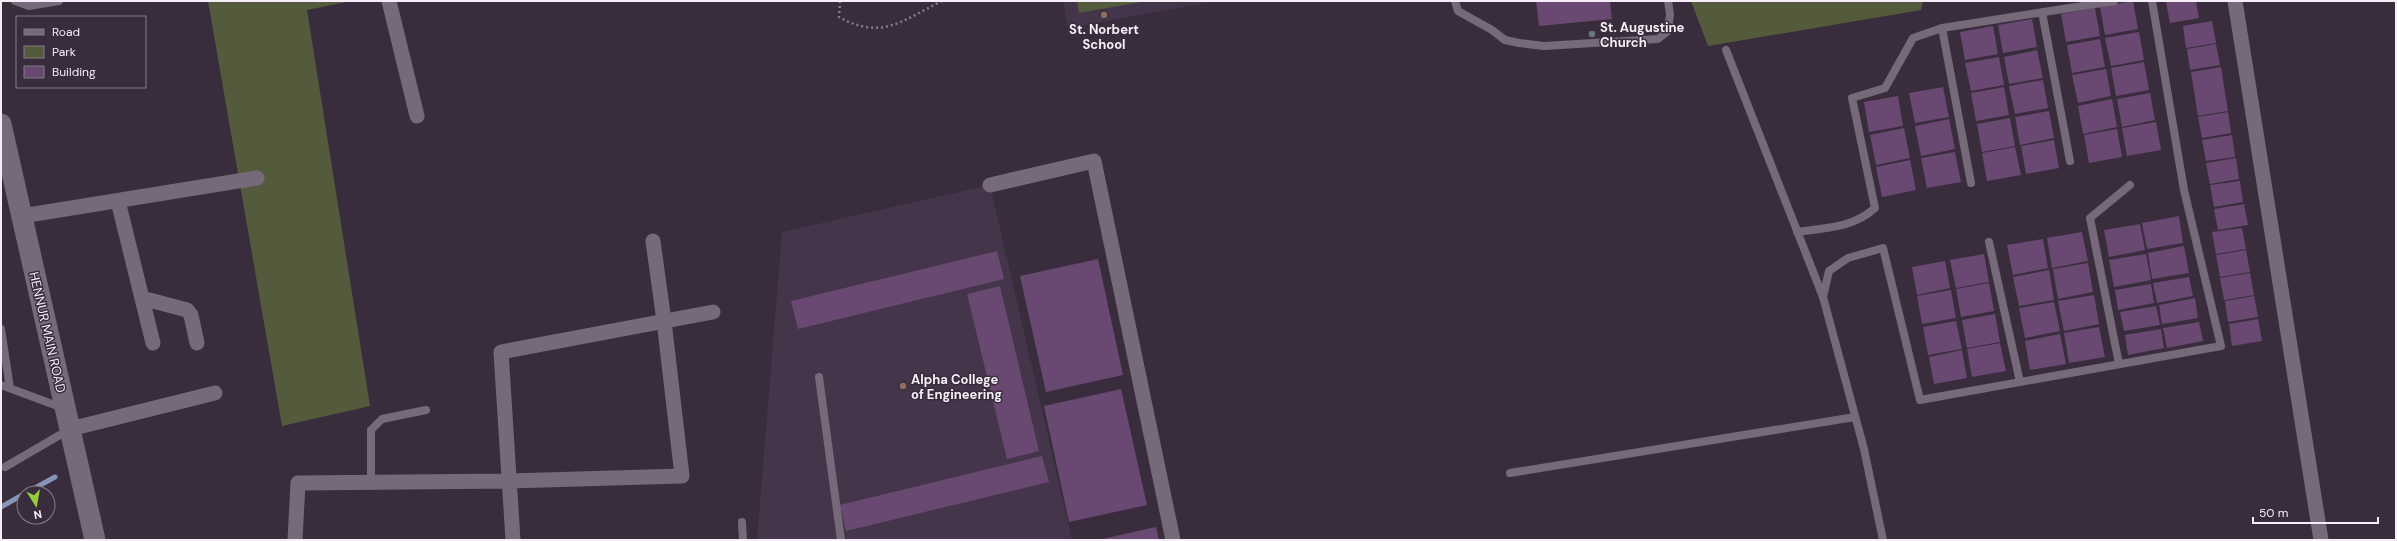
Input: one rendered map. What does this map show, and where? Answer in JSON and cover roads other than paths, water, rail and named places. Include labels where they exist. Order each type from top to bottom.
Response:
[{"type":"main road","name":"HENNUR MAIN ROAD","points":[[1,124],[95,540]]},
{"type":"street","points":[[389,1],[417,116]]},
{"type":"street","points":[[2235,1],[2322,540]]},
{"type":"street","points":[[990,185],[1094,161],[1174,540]]},
{"type":"street","points":[[22,216],[257,178]]},
{"type":"street","points":[[118,201],[153,342]]},
{"type":"street","points":[[295,540],[298,483],[509,481],[682,476],[653,241]]},
{"type":"street","points":[[142,298],[187,310],[191,314],[197,343]]},
{"type":"street","points":[[513,540],[501,352],[713,312]]},
{"type":"street","points":[[68,419],[215,393]]},
{"type":"lane","points":[[15,1],[29,6],[59,1]]},
{"type":"lane","points":[[1455,1],[1458,11],[1492,30],[1505,40],[1544,46],[1658,39],[1668,31],[1670,14],[1668,1]]},
{"type":"lane","points":[[1797,232],[1850,224],[1864,218],[1875,208],[1852,98],[1885,88],[1913,38],[1942,28],[2114,1]]},
{"type":"lane","points":[[1823,298],[1829,271],[1848,258],[1883,248],[1920,400],[2221,346],[2184,190],[2152,1]]},
{"type":"lane","points":[[2042,12],[2070,161]]},
{"type":"lane","points":[[1942,28],[1972,183]]},
{"type":"lane","points":[[1726,50],[1823,298],[1855,417],[1883,540]]},
{"type":"lane","points":[[2119,364],[2090,218],[2130,185]]},
{"type":"lane","points":[[1989,242],[2020,382]]},
{"type":"lane","points":[[1,329],[10,388]]},
{"type":"lane","points":[[819,377],[841,540]]},
{"type":"lane","points":[[1,385],[10,388],[68,419],[5,467]]},
{"type":"lane","points":[[371,482],[371,430],[382,419],[426,410]]},
{"type":"lane","points":[[1510,473],[1855,417]]},
{"type":"lane","points":[[742,522],[743,540]]},
{"type":"waterway","points":[[40,485],[55,477]]},
{"type":"waterway","points":[[1,507],[16,499]]},
{"type":"place","name":"St. Norbert School","points":[[1104,15]]},
{"type":"place","name":"St. Augustine Church","points":[[1592,34]]},
{"type":"place","name":"Alpha College of Engineering","points":[[903,386]]}]
